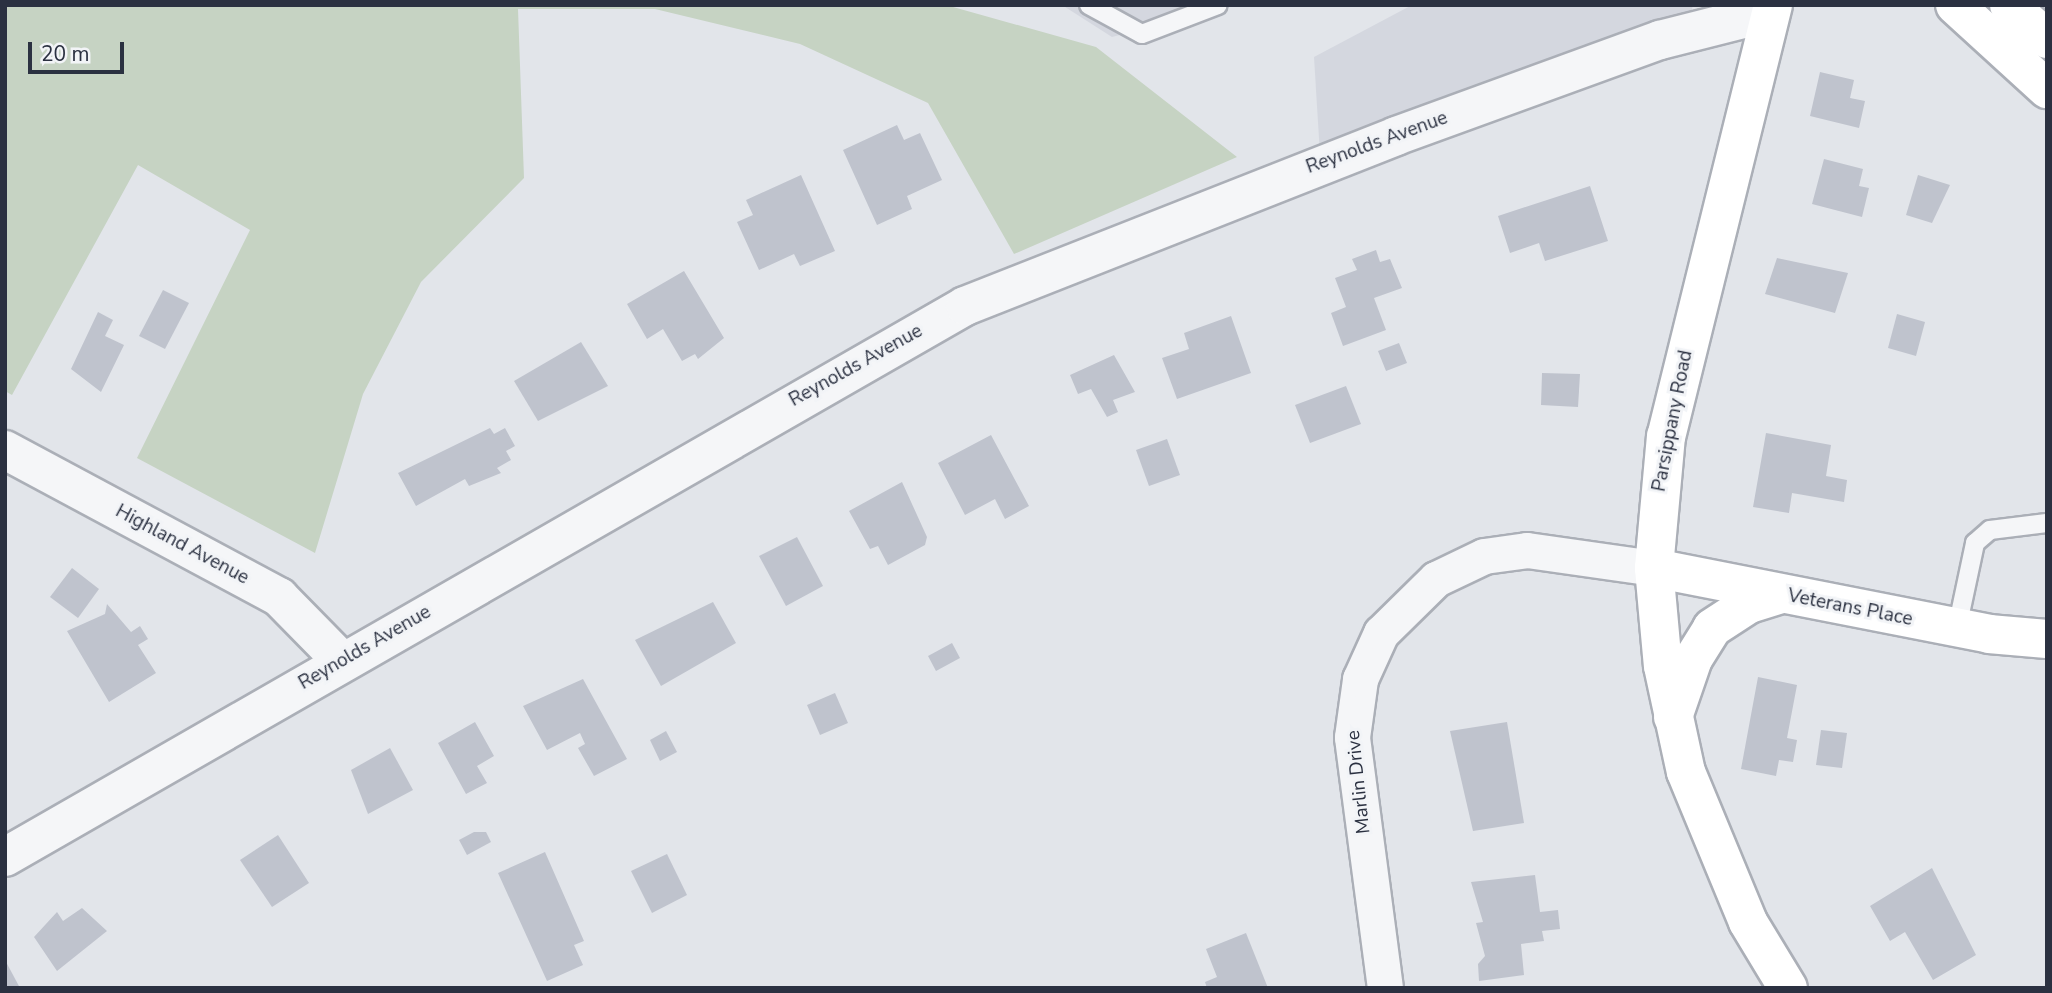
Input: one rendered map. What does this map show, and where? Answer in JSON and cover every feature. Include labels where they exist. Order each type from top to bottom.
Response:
[{"type":"main road","points":[[1955,5],[2047,89]]},
{"type":"main road","points":[[2009,5],[2047,39]]},
{"type":"main road","name":"Parsippany Road","points":[[1772,8],[1666,436],[1654,568],[1673,717],[1686,772],[1720,861],[1788,988]]},
{"type":"main road","name":"Veterans Place","points":[[1654,568],[1779,595],[1957,628],[2047,639]]},
{"type":"main road","points":[[1673,717],[1693,659],[1712,628],[1749,604],[1779,595]]},
{"type":"street","name":"Reynolds Avenue","points":[[5,857],[342,661],[965,306],[1396,136],[1660,40],[1772,8]]},
{"type":"street","name":"Highland Avenue","points":[[5,450],[279,597],[342,661]]},
{"type":"street","name":"Marlin Drive","points":[[1385,988],[1352,737],[1360,679],[1381,633],[1436,579],[1484,556],[1527,550],[1654,568]]},
{"type":"lane","points":[[1089,5],[1142,34],[1218,5]]},
{"type":"lane","points":[[1957,628],[1975,543],[1990,530],[2047,523]]},
{"type":"shaded area","points":[[1062,5],[1234,5],[1112,37]]},
{"type":"shaded area","points":[[1412,5],[1693,5],[1684,41],[1321,171],[1314,57]]},
{"type":"green space","points":[[5,5],[946,5],[1096,47],[1237,157],[1014,254],[928,103],[800,44],[655,9],[518,9],[524,178],[421,282],[363,394],[315,553],[137,458],[250,230],[138,165],[12,395],[5,391]]},
{"type":"building","points":[[1820,72],[1854,80],[1850,98],[1865,101],[1859,128],[1810,116]]},
{"type":"building","points":[[897,125],[904,140],[920,133],[942,180],[907,196],[912,209],[877,225],[843,150]]},
{"type":"building","points":[[1824,159],[1863,169],[1859,186],[1869,188],[1862,217],[1812,204]]},
{"type":"building","points":[[801,175],[835,251],[800,266],[794,254],[759,270],[737,222],[753,215],[746,200]]},
{"type":"building","points":[[1918,175],[1950,185],[1932,223],[1906,215]]},
{"type":"building","points":[[1590,186],[1608,241],[1545,261],[1539,243],[1510,253],[1498,216]]},
{"type":"building","points":[[1376,250],[1380,262],[1390,259],[1402,288],[1374,298],[1386,330],[1343,346],[1331,313],[1346,307],[1335,278],[1357,270],[1352,259]]},
{"type":"building","points":[[1777,258],[1848,273],[1835,313],[1765,294]]},
{"type":"building","points":[[684,271],[724,338],[698,359],[695,354],[682,361],[663,329],[647,339],[627,304]]},
{"type":"building","points":[[163,290],[189,303],[165,349],[139,336]]},
{"type":"building","points":[[98,312],[113,320],[105,336],[124,345],[101,392],[71,369]]},
{"type":"building","points":[[1897,314],[1925,322],[1916,356],[1888,348]]},
{"type":"building","points":[[1231,316],[1251,373],[1177,399],[1162,358],[1189,349],[1184,333]]},
{"type":"building","points":[[581,342],[608,386],[538,421],[514,381]]},
{"type":"building","points":[[1399,343],[1407,363],[1386,371],[1378,351]]},
{"type":"building","points":[[1114,355],[1135,392],[1113,400],[1118,412],[1107,417],[1091,389],[1078,394],[1070,375]]},
{"type":"building","points":[[1542,373],[1580,374],[1578,407],[1541,405]]},
{"type":"building","points":[[1346,386],[1361,424],[1310,443],[1295,405]]},
{"type":"building","points":[[490,428],[494,434],[505,428],[515,446],[506,451],[511,460],[497,468],[501,473],[469,486],[465,479],[416,506],[398,473]]},
{"type":"building","points":[[1766,433],[1831,445],[1826,476],[1847,480],[1844,502],[1792,493],[1789,513],[1753,507]]},
{"type":"building","points":[[991,435],[1029,506],[1005,519],[995,499],[965,515],[938,463]]},
{"type":"building","points":[[1167,439],[1180,475],[1149,486],[1136,450]]},
{"type":"building","points":[[902,482],[927,537],[925,545],[888,565],[878,546],[870,549],[849,511]]},
{"type":"building","points":[[797,537],[823,586],[786,606],[759,556]]},
{"type":"building","points":[[72,568],[99,589],[78,618],[50,597]]},
{"type":"building","points":[[713,602],[736,643],[661,686],[635,640]]},
{"type":"building","points":[[107,604],[131,632],[140,626],[148,639],[138,645],[156,673],[109,702],[67,631],[105,614]]},
{"type":"building","points":[[952,643],[960,658],[936,671],[928,656]]},
{"type":"building","points":[[1758,677],[1797,685],[1787,738],[1797,740],[1793,762],[1779,760],[1776,776],[1741,769]]},
{"type":"building","points":[[583,679],[627,759],[594,776],[578,748],[585,744],[580,733],[547,750],[523,706]]},
{"type":"building","points":[[835,693],[848,723],[820,735],[807,705]]},
{"type":"building","points":[[475,722],[494,756],[477,766],[487,783],[466,794],[438,743]]},
{"type":"building","points":[[1507,722],[1524,823],[1473,831],[1450,731]]},
{"type":"building","points":[[1821,730],[1847,733],[1842,768],[1816,765]]},
{"type":"building","points":[[666,731],[677,752],[660,761],[650,740]]},
{"type":"building","points":[[390,748],[413,790],[368,814],[351,770]]},
{"type":"building","points":[[474,832],[486,832],[491,842],[467,855],[459,840]]},
{"type":"building","points":[[278,835],[309,883],[272,907],[240,860]]},
{"type":"building","points":[[545,852],[584,941],[574,945],[583,965],[547,981],[498,873]]},
{"type":"building","points":[[667,854],[687,895],[652,913],[631,871]]},
{"type":"building","points":[[1932,868],[1976,955],[1933,980],[1905,932],[1890,941],[1870,906]]},
{"type":"building","points":[[1535,875],[1540,912],[1558,910],[1560,929],[1542,931],[1544,941],[1521,944],[1524,975],[1479,981],[1478,964],[1485,956],[1476,923],[1483,922],[1471,882]]},
{"type":"building","points":[[82,908],[107,931],[57,971],[34,937],[57,912],[63,921]]},
{"type":"building","points":[[1246,933],[1268,988],[1207,988],[1205,982],[1217,977],[1206,949]]},
{"type":"building","points":[[5,960],[20,988],[5,988]]}]
